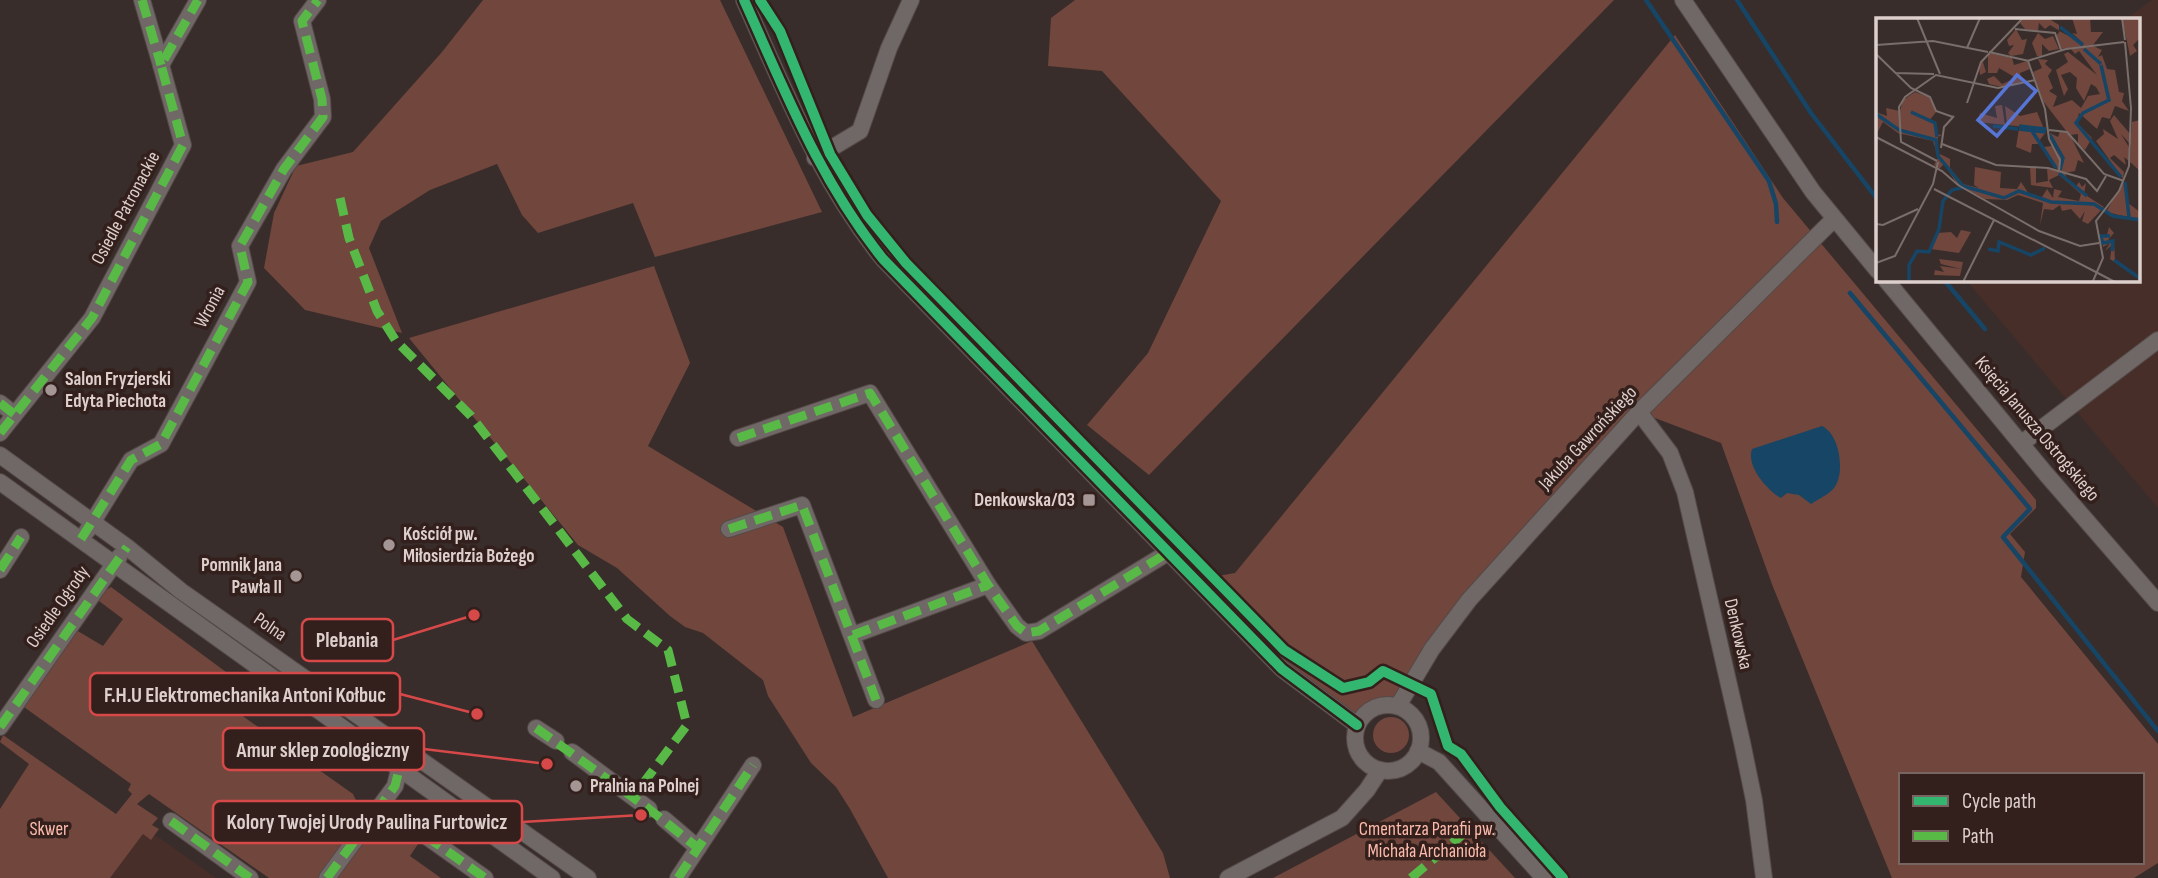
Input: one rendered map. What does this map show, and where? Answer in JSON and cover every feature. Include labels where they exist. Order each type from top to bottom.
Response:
[{"type":"street","name":"Osiedle Patronackie","points":[[0,433],[92,318],[183,145],[142,0]]},
{"type":"street","name":"Wronia","points":[[82,539],[131,460],[161,444],[248,282],[240,246],[284,169],[323,117],[322,99],[302,21],[318,0]]},
{"type":"street","points":[[744,0],[815,158],[853,222],[904,283],[1282,669],[1357,725]]},
{"type":"street","points":[[815,158],[860,131],[889,48],[911,0]]},
{"type":"street","points":[[1682,0],[1834,219],[1876,269]]},
{"type":"street","points":[[161,65],[195,1]]},
{"type":"street","name":"Jakuba Gawrońskiego","points":[[1398,706],[1432,649],[1469,600],[1639,412],[1834,219]]},
{"type":"street","name":"Księcia Janusza Ostrogskiego","points":[[1888,282],[2158,603]]},
{"type":"street","points":[[2021,443],[2158,340]]},
{"type":"street","points":[[738,438],[870,393],[988,585],[1021,631],[1031,634],[1169,552]]},
{"type":"street","points":[[0,403],[14,414]]},
{"type":"street","name":"Denkowska","points":[[1639,412],[1670,453],[1685,492],[1754,800],[1763,878]]},
{"type":"street","name":"Polna","points":[[0,455],[127,547],[181,591],[588,878]]},
{"type":"street","name":"Polna","points":[[0,482],[552,878]]},
{"type":"street","points":[[729,529],[802,505],[876,700]]},
{"type":"street","points":[[0,570],[21,537]]},
{"type":"street","name":"Osiedle Ogrody","points":[[0,727],[127,547]]},
{"type":"street","points":[[853,635],[988,585]]},
{"type":"street","points":[[1398,706],[1414,718],[1419,728],[1418,751],[1403,767],[1380,770],[1370,765],[1356,747],[1357,725],[1373,708],[1398,706]]},
{"type":"street","points":[[536,728],[556,741]]},
{"type":"street","points":[[1418,751],[1439,762],[1544,878]]},
{"type":"street","points":[[572,752],[649,809]]},
{"type":"street","points":[[677,878],[753,765]]},
{"type":"street","points":[[327,878],[396,786],[399,769]]},
{"type":"street","points":[[1228,878],[1342,818],[1367,790],[1380,770]]},
{"type":"street","points":[[377,812],[423,834],[485,878]]},
{"type":"street","points":[[664,819],[698,848]]},
{"type":"street","points":[[171,821],[250,878]]},
{"type":"shaded area","points":[[2152,0],[2158,0],[2158,508],[1968,282],[2140,282],[2140,18],[2127,18]]},
{"type":"shaded area","points":[[143,834],[151,839],[154,835],[161,839],[216,878],[110,878]]},
{"type":"green space","points":[[483,0],[720,0],[822,212],[655,257],[633,203],[538,233],[522,215],[497,164],[430,190],[381,221],[369,248],[402,333],[305,310],[264,268],[274,213],[296,166],[353,152],[442,52]]},
{"type":"green space","points":[[1075,0],[1614,0],[1149,475],[1087,425],[1148,353],[1221,201],[1102,71],[1048,66],[1051,18]]},
{"type":"green space","points":[[1675,35],[1783,198],[2036,500],[2036,508],[2010,534],[2025,552],[2021,577],[2158,744],[2158,863],[2134,878],[1892,878],[1773,587],[1721,443],[1639,412],[1469,600],[1398,706],[1373,708],[1357,725],[1333,708],[1195,580],[1235,573]]},
{"type":"green space","points":[[654,266],[690,363],[648,446],[783,527],[853,717],[1032,641],[1163,853],[1170,878],[888,878],[850,809],[836,787],[811,763],[768,696],[763,680],[703,633],[685,627],[670,616],[617,568],[578,545],[409,338]]},
{"type":"green space","name":"Skwer","points":[[111,587],[226,672],[213,695],[353,794],[362,813],[361,820],[318,878],[269,878],[149,794],[137,804],[158,818],[152,825],[159,829],[151,840],[143,834],[110,878],[0,878],[0,809],[29,764],[0,742],[3,735],[116,814],[132,794],[128,790],[131,784],[17,702],[71,627],[103,646],[123,619],[99,601],[103,592]]},
{"type":"green space","points":[[1391,717],[1404,722],[1409,735],[1404,748],[1391,753],[1378,748],[1373,735],[1378,722]]},
{"type":"green space","name":"Cmentarza Parafii pw. Michała Archanioła","points":[[1436,792],[1515,878],[1273,878]]},
{"type":"green space","points":[[382,820],[418,844],[410,856],[441,878],[327,878],[370,822]]},
{"type":"water","points":[[1822,426],[1833,436],[1839,452],[1840,468],[1835,487],[1811,504],[1799,495],[1787,493],[1781,498],[1764,483],[1755,470],[1752,449]]},
{"type":"waterway","points":[[1646,0],[1769,181],[1776,204],[1777,222]]},
{"type":"waterway","points":[[1737,0],[1811,113],[1876,197]]},
{"type":"waterway","points":[[1946,282],[1985,329]]},
{"type":"waterway","points":[[1850,293],[2030,509],[2003,537],[2158,731]]},
{"type":"marked path","points":[[142,0],[161,65]]},
{"type":"marked path","points":[[0,433],[92,318],[183,145],[161,65],[198,0]]},
{"type":"marked path","points":[[81,539],[131,460],[161,444],[248,282],[240,246],[284,169],[323,117],[322,99],[302,21],[318,0]]},
{"type":"marked path","points":[[340,198],[349,238],[377,311],[396,341],[471,416],[627,619],[668,650],[687,725],[633,797]]},
{"type":"marked path","points":[[738,438],[870,393],[988,585],[1017,626],[1026,633],[1039,631],[1169,552]]},
{"type":"marked path","points":[[0,403],[14,414]]},
{"type":"marked path","points":[[729,529],[802,505],[876,700]]},
{"type":"marked path","points":[[0,570],[21,537]]},
{"type":"marked path","points":[[0,727],[127,547]]},
{"type":"marked path","points":[[853,635],[988,585]]},
{"type":"marked path","points":[[536,728],[649,809],[698,848]]},
{"type":"marked path","points":[[678,878],[753,765]]},
{"type":"marked path","points":[[327,878],[395,786],[399,770]]},
{"type":"marked path","points":[[377,812],[423,834],[485,878]]},
{"type":"marked path","points":[[171,821],[250,878]]},
{"type":"marked path","points":[[1411,878],[1470,828]]},
{"type":"cycle path","points":[[744,0],[822,166],[860,229],[883,259],[1282,669],[1357,725]]},
{"type":"cycle path","points":[[760,0],[780,31],[830,154],[867,215],[906,263],[1284,650],[1343,688],[1369,682],[1383,671],[1431,694],[1448,746],[1461,754],[1500,807],[1563,878]]},
{"type":"place","name":"Salon Fryzjerski Edyta Piechota","points":[[51,390]]},
{"type":"place","name":"Denkowska/03","points":[[1089,500]]},
{"type":"place","name":"Kościół pw. Miłosierdzia Bożego","points":[[389,545]]},
{"type":"place","name":"Pomnik Jana Pawła II","points":[[296,576]]},
{"type":"place","name":"Plebania","points":[[474,615]]},
{"type":"place","name":"F.H.U Elektromechanika Antoni Kołbuc","points":[[477,714]]},
{"type":"place","name":"Amur sklep zoologiczny","points":[[547,764]]},
{"type":"place","name":"Pralnia na Polnej","points":[[576,786]]},
{"type":"place","name":"Kolory Twojej Urody Paulina Furtowicz","points":[[641,815]]}]
